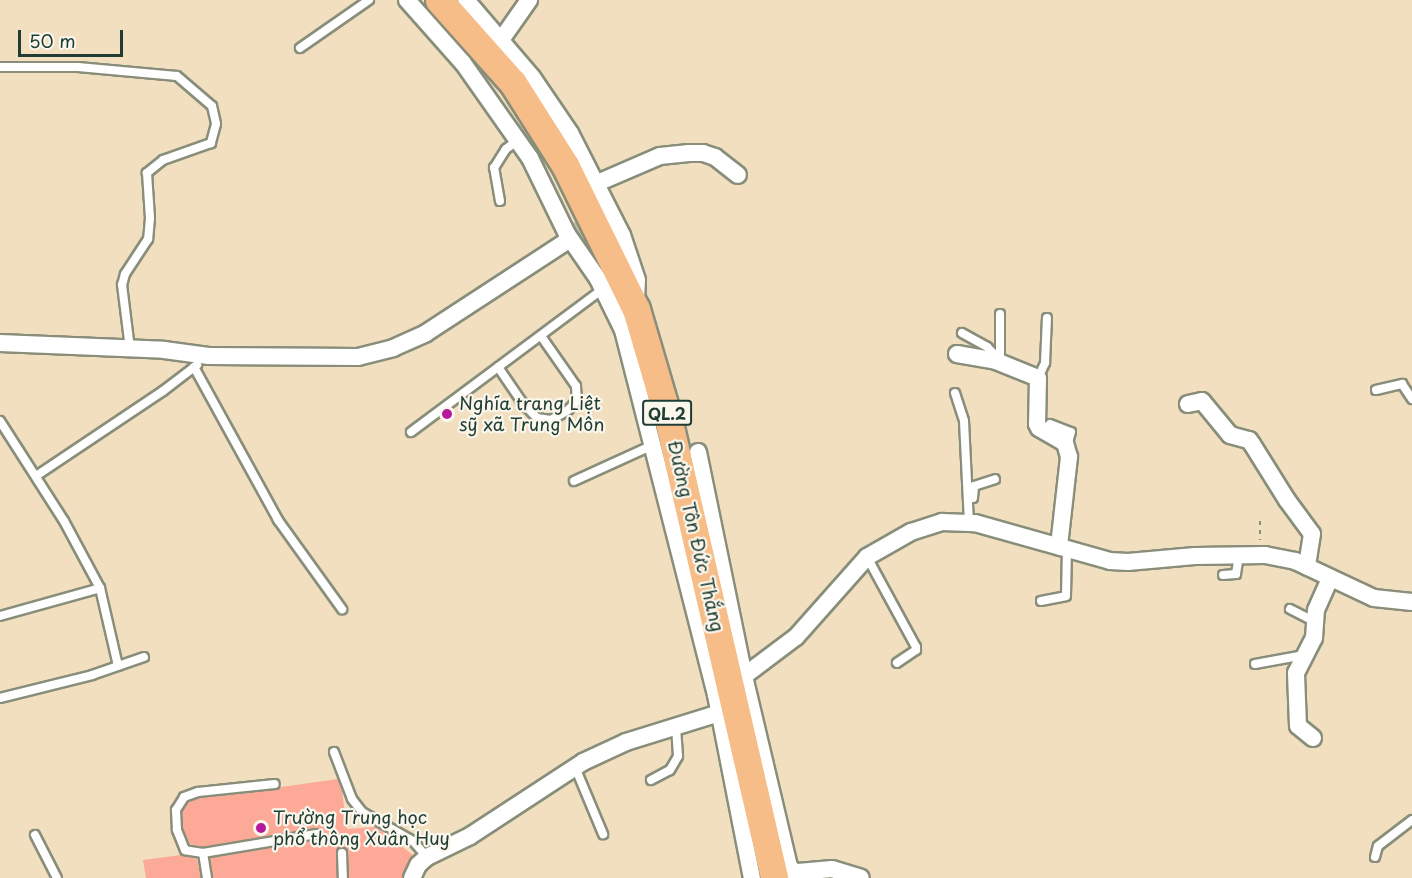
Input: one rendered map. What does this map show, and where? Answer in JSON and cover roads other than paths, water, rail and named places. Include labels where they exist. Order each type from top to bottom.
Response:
[{"type":"highway","name":"Đường Tôn Đức Thắng","points":[[439,0],[513,82],[565,165],[668,418],[774,878]]},
{"type":"street","points":[[407,0],[464,63],[531,158],[570,235],[619,298],[623,330],[653,445],[792,871],[832,869],[861,878]]},
{"type":"street","points":[[466,0],[532,77],[570,133],[595,184],[606,215],[622,235],[637,280],[619,298]]},
{"type":"street","points":[[501,40],[529,0]]},
{"type":"street","points":[[595,184],[660,156],[689,153],[704,153],[715,157],[738,175]]},
{"type":"street","points":[[0,343],[130,348],[209,356],[326,359],[358,357],[393,348],[426,333],[570,235]]},
{"type":"street","points":[[957,354],[998,362],[1038,378],[1039,428],[1067,446],[1069,457],[1063,547]]},
{"type":"street","points":[[1188,404],[1202,401],[1230,435],[1249,440],[1252,444],[1312,534],[1307,567]]},
{"type":"street","points":[[698,452],[732,692],[752,878]]},
{"type":"street","points":[[412,878],[418,865],[427,857],[470,836],[575,767],[626,742],[676,726],[732,692],[796,637],[867,556],[881,546],[926,526],[942,522],[972,522],[1110,561],[1260,555],[1295,561],[1374,598],[1412,602]]},
{"type":"street","points":[[1313,738],[1301,731],[1297,720],[1296,673],[1314,638],[1318,604],[1330,578]]},
{"type":"lane","points":[[300,48],[369,0]]},
{"type":"lane","points":[[0,67],[78,67],[177,76],[212,106],[216,124],[211,143],[163,160],[147,173],[150,219],[148,239],[125,274],[122,285],[130,348]]},
{"type":"lane","points":[[500,201],[494,168],[506,149],[518,140]]},
{"type":"lane","points":[[411,432],[541,336],[619,298]]},
{"type":"lane","points":[[998,362],[1000,314]]},
{"type":"lane","points":[[1038,378],[1045,363],[1047,318]]},
{"type":"lane","points":[[962,333],[987,347],[998,362]]},
{"type":"lane","points":[[498,367],[522,402],[537,418],[551,420],[568,410],[577,401],[576,386],[541,336]]},
{"type":"lane","points":[[36,476],[163,391],[209,356]]},
{"type":"lane","points":[[194,367],[278,519],[342,609]]},
{"type":"lane","points":[[1376,390],[1402,384],[1412,399]]},
{"type":"lane","points":[[955,393],[964,421],[972,522]]},
{"type":"lane","points":[[0,421],[64,521],[100,588],[118,666]]},
{"type":"lane","points":[[1050,424],[1071,432],[1067,446]]},
{"type":"lane","points":[[574,481],[653,445]]},
{"type":"lane","points":[[972,522],[974,486],[995,479]]},
{"type":"lane","points":[[1041,601],[1066,596],[1063,547]]},
{"type":"lane","points":[[1223,575],[1236,574],[1239,555]]},
{"type":"lane","points":[[867,556],[916,647],[916,650],[897,663]]},
{"type":"lane","points":[[0,616],[100,588]]},
{"type":"lane","points":[[1290,609],[1316,622]]},
{"type":"lane","points":[[1255,664],[1304,655]]},
{"type":"lane","points":[[0,698],[144,657]]},
{"type":"lane","points":[[651,780],[670,770],[678,756],[676,726]]},
{"type":"lane","points":[[334,753],[352,799],[362,812],[413,841],[427,857]]},
{"type":"lane","points":[[575,767],[603,834]]},
{"type":"lane","points":[[275,783],[198,792],[184,797],[176,810],[177,830],[185,850],[203,853],[316,834]]},
{"type":"lane","points":[[1375,857],[1378,846],[1412,820]]},
{"type":"lane","points":[[35,835],[57,878]]},
{"type":"lane","points":[[203,853],[207,878]]},
{"type":"lane","points":[[342,853],[343,878]]},
{"type":"tunnel","points":[[575,231],[601,217]]},
{"type":"place","name":"Nghĩa trang Liệt sỹ xã Trung Môn","points":[[447,414]]},
{"type":"place","name":"Trường Trung học phổ thông Xuân Huy","points":[[261,828]]}]
